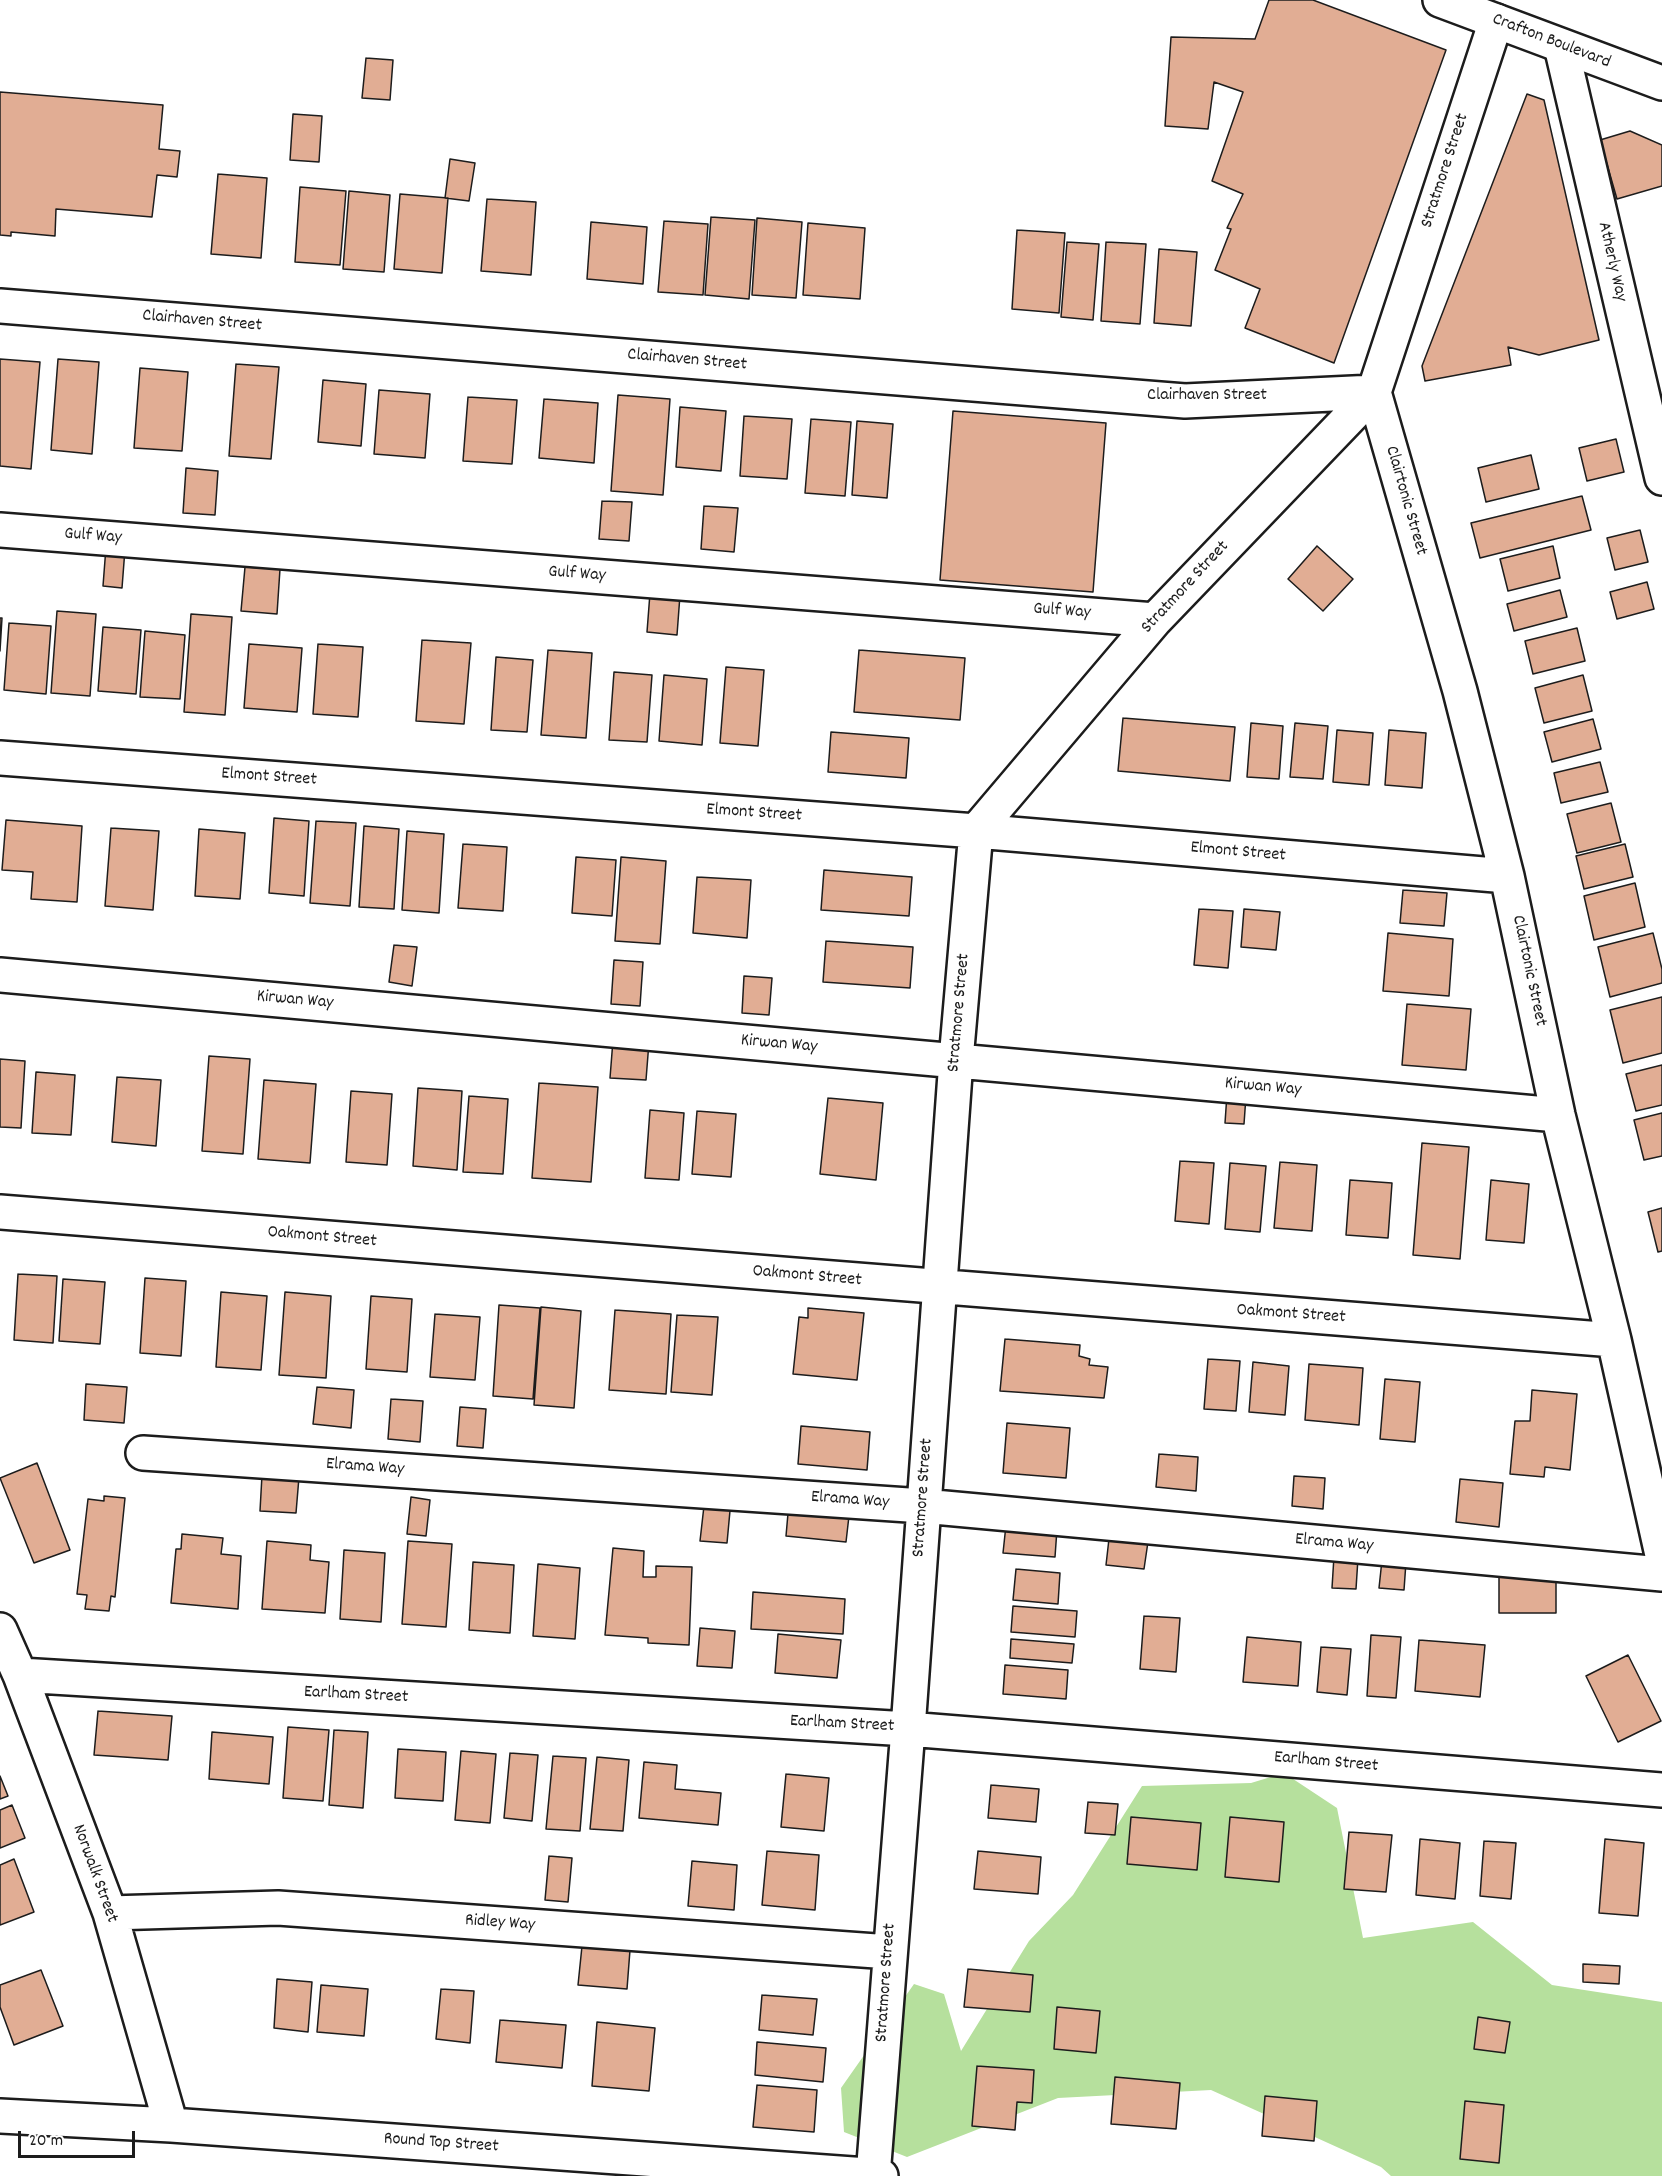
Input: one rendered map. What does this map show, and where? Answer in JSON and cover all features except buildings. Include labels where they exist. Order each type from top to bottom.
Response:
[{"type":"street","name":"Crafton Boulevard","points":[[1440,0],[1662,83]]},
{"type":"street","name":"Stratmore Street","points":[[876,2176],[890,1952],[939,1287],[976,831],[1155,620],[1374,392],[1496,21]]},
{"type":"street","name":"Atherly Way","points":[[1561,46],[1662,478]]},
{"type":"street","name":"Clairhaven Street","points":[[0,306],[1185,400],[1374,392]]},
{"type":"street","name":"Clairtonic Street","points":[[1374,392],[1460,691],[1508,876],[1558,1115],[1614,1340],[1662,1556]]},
{"type":"street","name":"Gulf Way","points":[[0,530],[1155,620]]},
{"type":"street","name":"Elmont Street","points":[[0,758],[976,831],[1508,876]]},
{"type":"street","name":"Kirwan Way","points":[[0,975],[1558,1115]]},
{"type":"street","name":"Oakmont Street","points":[[0,1212],[1614,1340]]},
{"type":"street","name":"Elrama Way","points":[[143,1453],[923,1506],[1662,1574]]},
{"type":"street","name":"Norwalk Street","points":[[0,1630],[20,1675],[110,1912],[171,2125]]},
{"type":"street","name":"Earlham Street","points":[[20,1675],[908,1729],[1662,1790]]},
{"type":"street","name":"Ridley Way","points":[[110,1912],[278,1908],[890,1952]]},
{"type":"street","name":"Round Top Street","points":[[0,2116],[171,2125],[876,2176]]},
{"type":"green space","points":[[1284,1773],[1337,1808],[1363,1938],[1473,1922],[1552,1985],[1662,2002],[1662,2176],[1391,2176],[1381,2167],[1211,2090],[1058,2098],[907,2157],[844,2132],[841,2088],[914,1984],[944,1994],[961,2051],[1029,1941],[1073,1895],[1142,1786],[1251,1783]]}]
